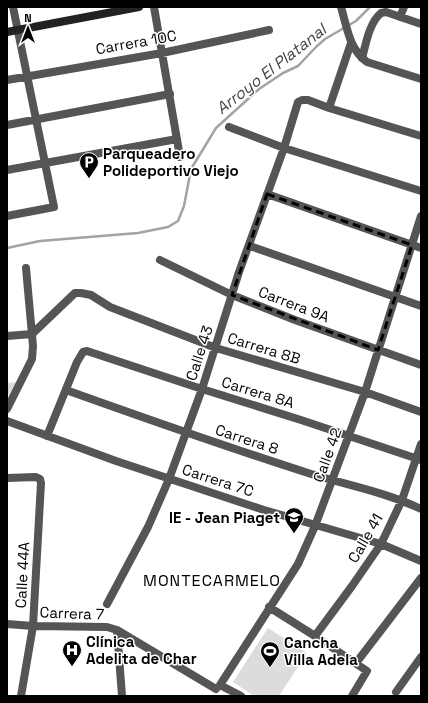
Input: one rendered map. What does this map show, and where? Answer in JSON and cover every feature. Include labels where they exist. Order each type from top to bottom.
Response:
[{"type":"main road","points":[[7,32],[139,7]]},
{"type":"street","points":[[7,216],[54,207],[13,7]]},
{"type":"street","points":[[154,7],[180,157]]},
{"type":"street","points":[[341,7],[351,43],[362,58],[368,62],[421,80]]},
{"type":"street","points":[[400,17],[404,7]]},
{"type":"street","points":[[362,58],[371,28],[381,12],[386,12],[421,24]]},
{"type":"street","name":"Carrera 10C","points":[[7,80],[162,53],[269,30]]},
{"type":"street","points":[[351,43],[330,108],[421,136]]},
{"type":"street","points":[[7,125],[170,94]]},
{"type":"street","name":"Calle 43","points":[[107,604],[148,527],[169,479],[202,389],[232,295],[284,148],[298,102],[308,100],[330,108]]},
{"type":"street","points":[[229,127],[284,148],[421,191]]},
{"type":"street","points":[[7,170],[177,139]]},
{"type":"street","points":[[267,194],[421,248]]},
{"type":"street","name":"Calle 42","points":[[218,687],[298,564],[315,526],[365,392],[421,216]]},
{"type":"street","points":[[250,246],[421,306]]},
{"type":"street","name":"Carrera 9A","points":[[160,260],[232,295],[295,320],[421,365]]},
{"type":"street","points":[[7,409],[32,360],[33,346],[26,268]]},
{"type":"street","name":"Carrera 8B","points":[[32,334],[75,293],[81,292],[91,295],[110,307],[216,348],[365,392],[421,412]]},
{"type":"street","points":[[7,336],[32,334]]},
{"type":"street","name":"Carrera 8A","points":[[66,390],[70,376],[77,362],[84,352],[87,351],[419,459]]},
{"type":"street","points":[[46,436],[66,390]]},
{"type":"street","name":"Carrera 8","points":[[66,390],[186,433],[332,481],[402,500],[421,509]]},
{"type":"street","name":"Carrera 7C","points":[[7,421],[169,479],[315,526],[381,544],[421,561]]},
{"type":"street","name":"Calle 41","points":[[315,636],[381,544],[402,500],[419,459],[421,444]]},
{"type":"street","name":"Calle 44A","points":[[7,478],[36,478],[40,479],[41,483],[33,626],[21,696]]},
{"type":"street","points":[[356,664],[421,578]]},
{"type":"street","points":[[269,607],[367,671],[352,696]]},
{"type":"street","name":"Carrera 7","points":[[7,624],[33,626],[107,627],[118,630],[218,687],[241,696]]},
{"type":"street","points":[[118,630],[122,696]]},
{"type":"street","points":[[396,692],[421,657]]},
{"type":"highlighted area","points":[[267,194],[412,245],[378,350],[232,295]]},
{"type":"shaded area","points":[[17,382],[7,397],[7,383]]},
{"type":"shaded area","name":"Cancha Villa Adela","points":[[268,628],[307,653],[279,696],[254,696],[233,682]]},
{"type":"waterway","name":"Arroyo El Platanal","points":[[7,248],[40,241],[138,233],[168,227],[178,221],[184,206],[191,169],[216,128],[259,89],[283,73],[298,66],[325,39],[356,21],[370,7]]},
{"type":"place","name":"Parqueadero Polideportivo Viejo","points":[[89,179]]},
{"type":"place","name":"IE - Jean Piaget","points":[[294,534]]},
{"type":"place","name":"Clínica Adelita de Char","points":[[72,667]]},
{"type":"place","name":"Cancha Villa Adela","points":[[270,668]]},
{"type":"district","name":"MONTECARMELO","points":[[212,580]]}]
